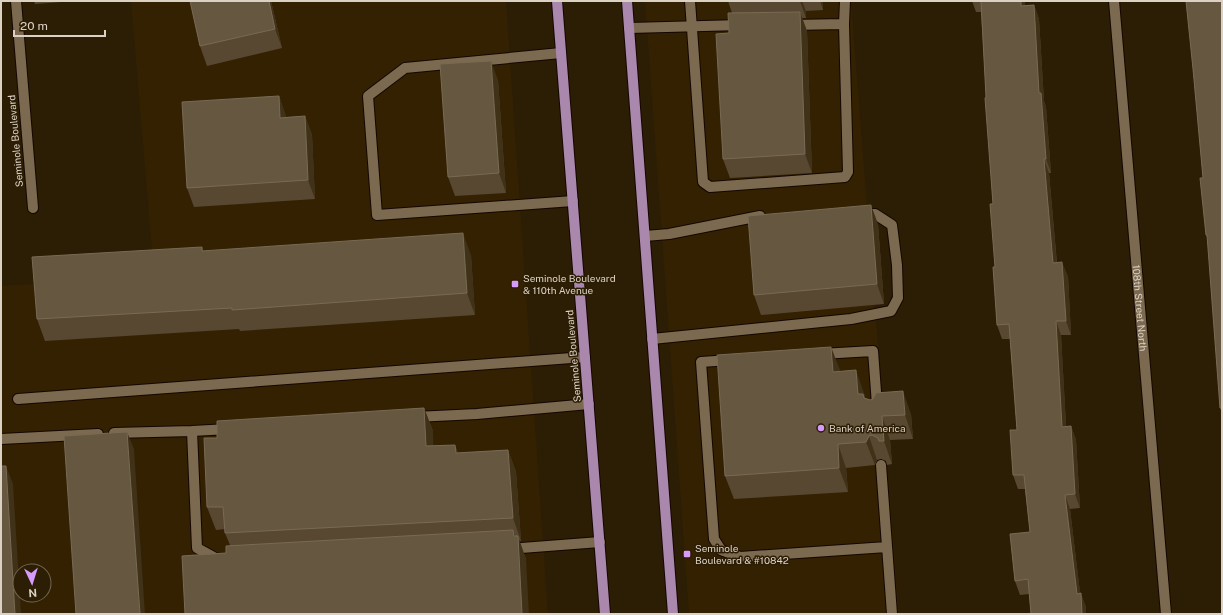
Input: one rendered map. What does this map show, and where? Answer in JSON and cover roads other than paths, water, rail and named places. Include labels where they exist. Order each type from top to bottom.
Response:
[{"type":"main road","name":"Seminole Boulevard","points":[[557,1],[605,614]]},
{"type":"main road","points":[[627,1],[673,614]]},
{"type":"street","name":"Seminole Boulevard","points":[[16,1],[33,208]]},
{"type":"street","points":[[690,1],[704,182],[710,188],[845,177],[848,172],[844,24],[845,1]]},
{"type":"street","name":"108th Street North","points":[[1114,1],[1166,614]]},
{"type":"street","points":[[783,25],[844,24]]},
{"type":"street","points":[[629,28],[752,25]]},
{"type":"street","points":[[561,53],[406,68],[368,96],[377,215],[572,201]]},
{"type":"street","points":[[652,339],[851,319],[891,311],[898,298],[897,265],[892,225],[875,214],[852,214]]},
{"type":"street","points":[[645,236],[669,234],[760,216],[768,216]]},
{"type":"street","points":[[811,355],[873,351],[878,417]]},
{"type":"street","points":[[18,399],[585,357]]},
{"type":"street","points":[[740,360],[701,362],[714,539],[721,550],[740,556],[887,547]]},
{"type":"street","points":[[403,418],[588,404]]},
{"type":"street","points":[[1,439],[239,428]]},
{"type":"street","points":[[192,431],[197,548],[225,563]]},
{"type":"street","points":[[880,465],[892,614]]},
{"type":"street","points":[[496,549],[600,542]]},
{"type":"place","name":"Seminole Boulevard & 110th Avenue","points":[[515,284]]},
{"type":"place","name":"Bank of America","points":[[821,428]]},
{"type":"place","name":"Seminole Boulevard & #10842","points":[[687,554]]}]
